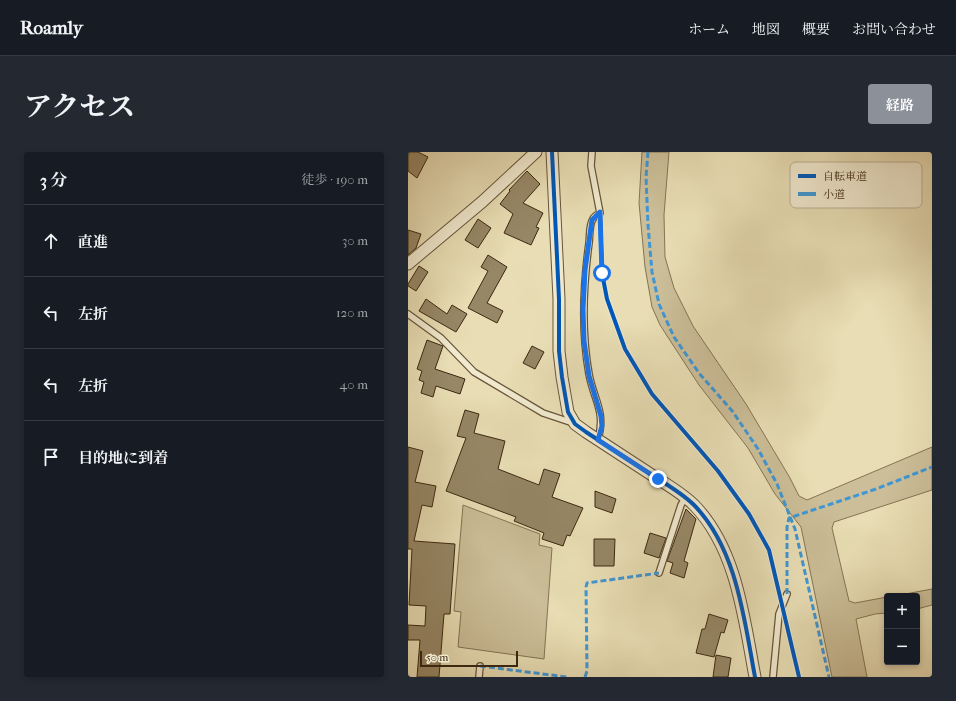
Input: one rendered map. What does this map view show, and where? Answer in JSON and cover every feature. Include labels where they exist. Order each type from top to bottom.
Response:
[{"type":"street","points":[[408,264],[482,202],[536,152]]},
{"type":"street","points":[[552,152],[559,351],[567,406],[575,424],[686,498],[703,515],[723,548],[737,591],[755,677]]},
{"type":"lane","points":[[592,152],[591,166],[600,212],[592,220],[585,270],[583,309],[584,341],[589,376],[601,416],[602,426],[598,440]]},
{"type":"lane","points":[[408,314],[441,338],[474,372],[543,413],[575,424]]},
{"type":"lane","points":[[659,573],[681,505],[686,498]]},
{"type":"lane","points":[[773,677],[779,614],[788,594]]},
{"type":"lane","points":[[479,677],[480,666]]},
{"type":"shaded area","points":[[642,152],[669,152],[664,215],[665,257],[674,288],[693,326],[746,404],[799,496],[807,500],[932,447],[932,490],[834,522],[832,528],[849,601],[855,603],[884,598],[884,613],[856,619],[867,677],[832,677],[801,527],[775,494],[748,448],[699,385],[660,325],[652,307],[645,267],[639,203]]},
{"type":"shaded area","points":[[463,505],[540,534],[539,545],[552,548],[544,659],[458,647],[461,612],[454,611]]},
{"type":"shaded area","points":[[932,589],[932,605],[920,608],[920,593],[911,593]]},
{"type":"building","points":[[410,152],[418,152],[428,157],[417,178],[408,171],[408,156]]},
{"type":"building","points":[[527,171],[540,184],[523,203],[543,213],[536,227],[539,228],[531,245],[504,233],[513,214],[500,204],[510,191],[509,190]]},
{"type":"building","points":[[478,219],[491,228],[478,248],[465,240]]},
{"type":"building","points":[[408,230],[421,234],[416,248],[408,255]]},
{"type":"building","points":[[488,255],[507,267],[487,303],[503,311],[497,323],[468,308],[488,271],[481,267]]},
{"type":"building","points":[[419,266],[428,272],[416,291],[408,286],[408,284]]},
{"type":"building","points":[[426,299],[447,314],[452,305],[467,314],[456,332],[419,311]]},
{"type":"building","points":[[427,340],[443,346],[435,369],[465,379],[460,394],[436,386],[433,397],[421,393],[424,382],[419,380],[422,371],[417,369]]},
{"type":"building","points":[[532,346],[544,352],[535,369],[523,363]]},
{"type":"building","points":[[465,410],[479,414],[474,433],[505,441],[498,469],[539,485],[544,469],[560,474],[552,497],[583,508],[570,536],[567,535],[563,546],[542,539],[544,533],[514,521],[516,517],[446,491],[466,438],[457,436]]},
{"type":"building","points":[[408,447],[423,451],[415,482],[436,486],[432,507],[422,505],[414,541],[455,544],[450,614],[444,614],[439,677],[417,677],[420,640],[408,640],[408,625],[425,626],[426,606],[409,605],[412,549],[408,549]]},
{"type":"building","points":[[595,491],[616,499],[612,513],[595,507]]},
{"type":"building","points":[[686,509],[696,519],[684,561],[688,563],[684,578],[670,573],[673,563],[667,561]]},
{"type":"building","points":[[650,533],[666,538],[659,558],[644,553]]},
{"type":"building","points":[[594,539],[615,539],[614,566],[594,566]]},
{"type":"building","points":[[709,614],[728,620],[724,633],[721,632],[714,657],[696,653],[702,629],[705,629]]},
{"type":"building","points":[[716,655],[731,658],[728,677],[713,677]]},
{"type":"marked path","points":[[648,152],[646,177],[648,225],[652,272],[659,304],[674,337],[699,373],[733,412],[758,449],[777,484],[795,529],[829,677]]},
{"type":"marked path","points":[[787,594],[787,527],[789,518],[876,489],[932,467]]},
{"type":"marked path","points":[[585,677],[587,671],[587,583],[659,573]]},
{"type":"marked path","points":[[480,666],[567,677]]},
{"type":"cycle path","points":[[552,152],[559,299],[559,351],[568,412],[575,424],[586,432],[685,497],[709,523],[720,542],[729,563],[736,586],[747,632],[755,677]]},
{"type":"cycle path","points":[[600,213],[602,273],[607,299],[625,349],[652,394],[718,471],[749,514],[769,550],[799,677]]},
{"type":"route","points":[[602,273],[600,212],[592,220],[585,270],[583,309],[584,341],[589,376],[601,416],[602,426],[598,440],[658,479]]}]
